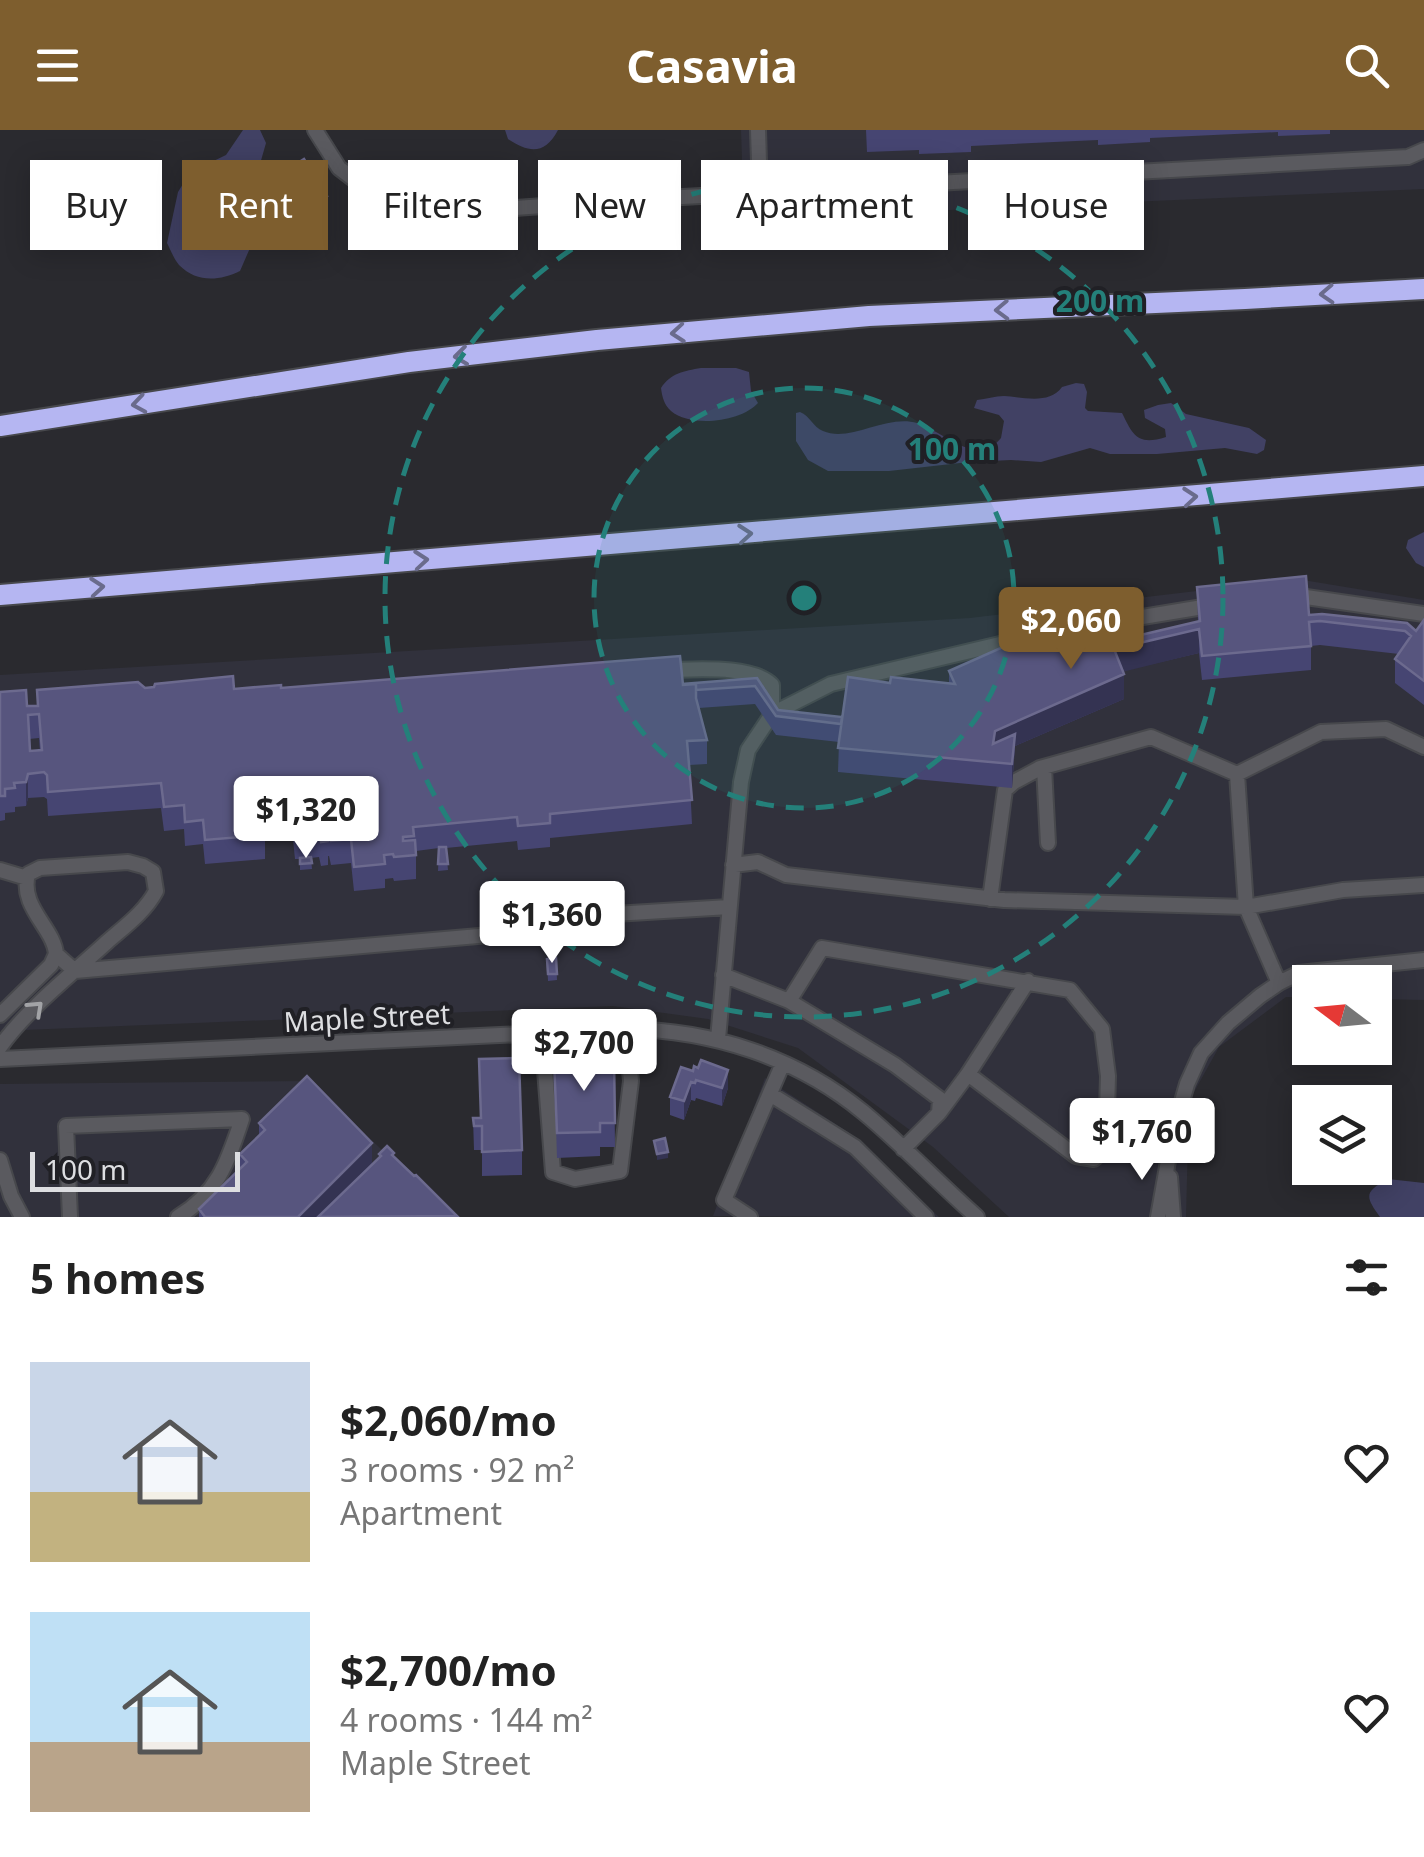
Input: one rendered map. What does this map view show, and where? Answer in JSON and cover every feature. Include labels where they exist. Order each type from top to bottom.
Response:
[{"type":"highway","points":[[0,426],[408,362],[597,340],[869,316],[1424,288]]},
{"type":"highway","points":[[0,595],[1424,476]]},
{"type":"street","points":[[315,130],[339,168],[402,216],[701,197]]},
{"type":"street","points":[[758,130],[759,160]]},
{"type":"street","points":[[948,183],[1408,157],[1424,150]]},
{"type":"street","points":[[1267,600],[1306,596],[1424,614]]},
{"type":"street","points":[[1072,629],[1228,604]]},
{"type":"street","points":[[718,1039],[740,782],[748,750],[772,714],[831,684],[1052,632]]},
{"type":"street","points":[[646,671],[734,671],[764,677],[772,685],[772,714]]},
{"type":"street","points":[[990,899],[1005,790],[1044,767],[1151,737],[1236,774],[1322,732],[1386,729],[1424,747]]},
{"type":"street","points":[[1044,767],[1048,843]]},
{"type":"street","points":[[1236,774],[1246,907],[1279,982]]},
{"type":"street","points":[[0,1014],[51,965],[56,954],[29,896],[27,878],[31,871],[128,862],[152,872],[156,884],[153,897],[133,920],[14,1028],[0,1047]]},
{"type":"street","points":[[733,866],[758,862],[786,876],[990,899],[1246,907],[1344,890],[1424,885]]},
{"type":"street","points":[[0,870],[27,878]]},
{"type":"street","points":[[56,954],[74,971],[537,931],[549,918],[730,907]]},
{"type":"street","points":[[789,1000],[822,948],[1070,990],[1102,1029],[1108,1076],[1106,1147],[1094,1159],[1076,1156],[968,1074]]},
{"type":"street","points":[[1158,1217],[1182,1100],[1201,1053],[1228,1023],[1279,982],[1299,973],[1424,960]]},
{"type":"street","points":[[723,976],[789,1000],[895,1065],[940,1100],[939,1113]]},
{"type":"street","points":[[904,1150],[968,1074],[1028,981]]},
{"type":"street","points":[[548,1034],[546,1070],[552,1172],[575,1179],[620,1171],[632,1081],[626,1030]]},
{"type":"street","name":"Maple Street","points":[[0,1059],[671,1031],[718,1039],[783,1063],[834,1091],[860,1109],[976,1217]]},
{"type":"street","points":[[750,1217],[724,1200],[783,1063]]},
{"type":"street","points":[[770,1094],[855,1147],[926,1217]]},
{"type":"street","points":[[70,1217],[66,1126],[242,1119],[232,1155],[222,1172],[198,1203],[178,1217]]},
{"type":"street","points":[[1168,1156],[1173,1217]]},
{"type":"street","points":[[0,1160],[22,1217]]},
{"type":"shaded area","points":[[243,130],[260,130],[266,143],[261,160],[216,160],[226,155]]},
{"type":"shaded area","points":[[505,130],[558,130],[548,144],[530,149],[508,139]]},
{"type":"shaded area","points":[[741,130],[1424,130],[1424,189],[1144,201],[1144,160],[968,160],[968,209],[948,210],[948,160],[742,160]]},
{"type":"shaded area","points":[[182,186],[182,250],[249,250],[240,271],[224,277],[201,277],[179,265],[167,243]]},
{"type":"shaded area","points":[[701,368],[749,372],[751,391],[758,403],[740,415],[716,420],[691,420],[671,411],[661,388],[674,376]]},
{"type":"shaded area","points":[[1076,383],[1084,384],[1088,411],[1122,413],[1133,433],[1142,439],[1166,437],[1165,429],[1145,418],[1144,410],[1171,403],[1186,414],[1249,428],[1266,440],[1264,450],[1257,454],[1225,448],[1110,454],[1090,448],[1041,462],[1011,460],[889,471],[828,471],[808,460],[796,441],[796,413],[800,412],[820,429],[834,434],[905,421],[981,450],[1001,438],[1004,421],[999,415],[974,408],[977,400],[1004,396],[1043,398]]},
{"type":"shaded area","points":[[1424,532],[1424,567],[1416,563],[1406,548],[1408,540]]},
{"type":"shaded area","points":[[1297,579],[1424,600],[1424,1000],[1392,999],[1392,965],[1292,965],[1292,997],[1286,997],[1219,1047],[1189,1101],[1186,1217],[1009,1217],[933,1147],[798,1048],[708,1019],[613,1006],[0,1031],[0,675],[970,618]]},
{"type":"shaded area","points":[[765,1078],[857,1138],[939,1217],[713,1216]]},
{"type":"shaded area","points":[[309,1081],[453,1217],[0,1217],[0,1084]]},
{"type":"shaded area","points":[[1392,1179],[1424,1183],[1424,1217],[1380,1217],[1369,1195],[1375,1187],[1392,1185]]},
{"type":"building","points":[[1306,576],[1309,615],[1407,623],[1416,631],[1424,620],[1424,681],[1395,659],[1411,636],[1405,631],[1309,622],[1311,646],[1202,656],[1199,629],[1114,649],[1124,674],[995,731],[993,744],[1015,734],[1012,764],[838,748],[848,677],[890,683],[891,677],[955,684],[949,671],[1095,606],[1111,642],[1200,621],[1197,587]]},
{"type":"building","points":[[680,656],[683,685],[696,684],[707,740],[687,741],[692,800],[550,814],[550,823],[518,826],[517,817],[413,827],[414,836],[403,837],[403,841],[415,840],[416,855],[384,855],[385,864],[354,867],[351,839],[331,841],[329,832],[328,841],[321,842],[319,833],[295,835],[292,806],[262,809],[265,835],[205,840],[203,820],[185,822],[184,805],[164,807],[161,783],[48,792],[44,772],[28,774],[26,782],[14,783],[15,788],[5,789],[5,796],[0,796],[0,692],[26,690],[27,706],[38,706],[37,690],[138,682],[145,688],[233,676],[234,689]],"holes":[[[39,714],[42,750],[30,751],[28,715]]]},
{"type":"building","points":[[757,678],[778,710],[842,717],[841,724],[776,716],[755,686],[696,690],[696,684],[683,685]]},
{"type":"building","points":[[439,847],[446,847],[448,864],[438,864]]},
{"type":"building","points":[[311,857],[312,863],[300,864],[300,858]]},
{"type":"building","points":[[556,958],[557,974],[548,974],[547,959]]},
{"type":"building","points":[[519,1058],[522,1150],[482,1152],[482,1126],[474,1126],[473,1118],[481,1118],[479,1059]]},
{"type":"building","points":[[614,1058],[615,1123],[600,1123],[600,1132],[557,1133],[554,1059]]},
{"type":"building","points":[[701,1060],[728,1070],[722,1088],[696,1080],[691,1082],[684,1101],[670,1097],[681,1067],[693,1071]]},
{"type":"building","points":[[307,1076],[372,1143],[298,1217],[205,1217],[199,1209],[247,1162],[240,1154],[265,1130],[259,1123]]},
{"type":"building","points":[[665,1138],[668,1152],[657,1154],[654,1141]]},
{"type":"building","points":[[387,1146],[457,1216],[318,1217],[381,1156]]}]
